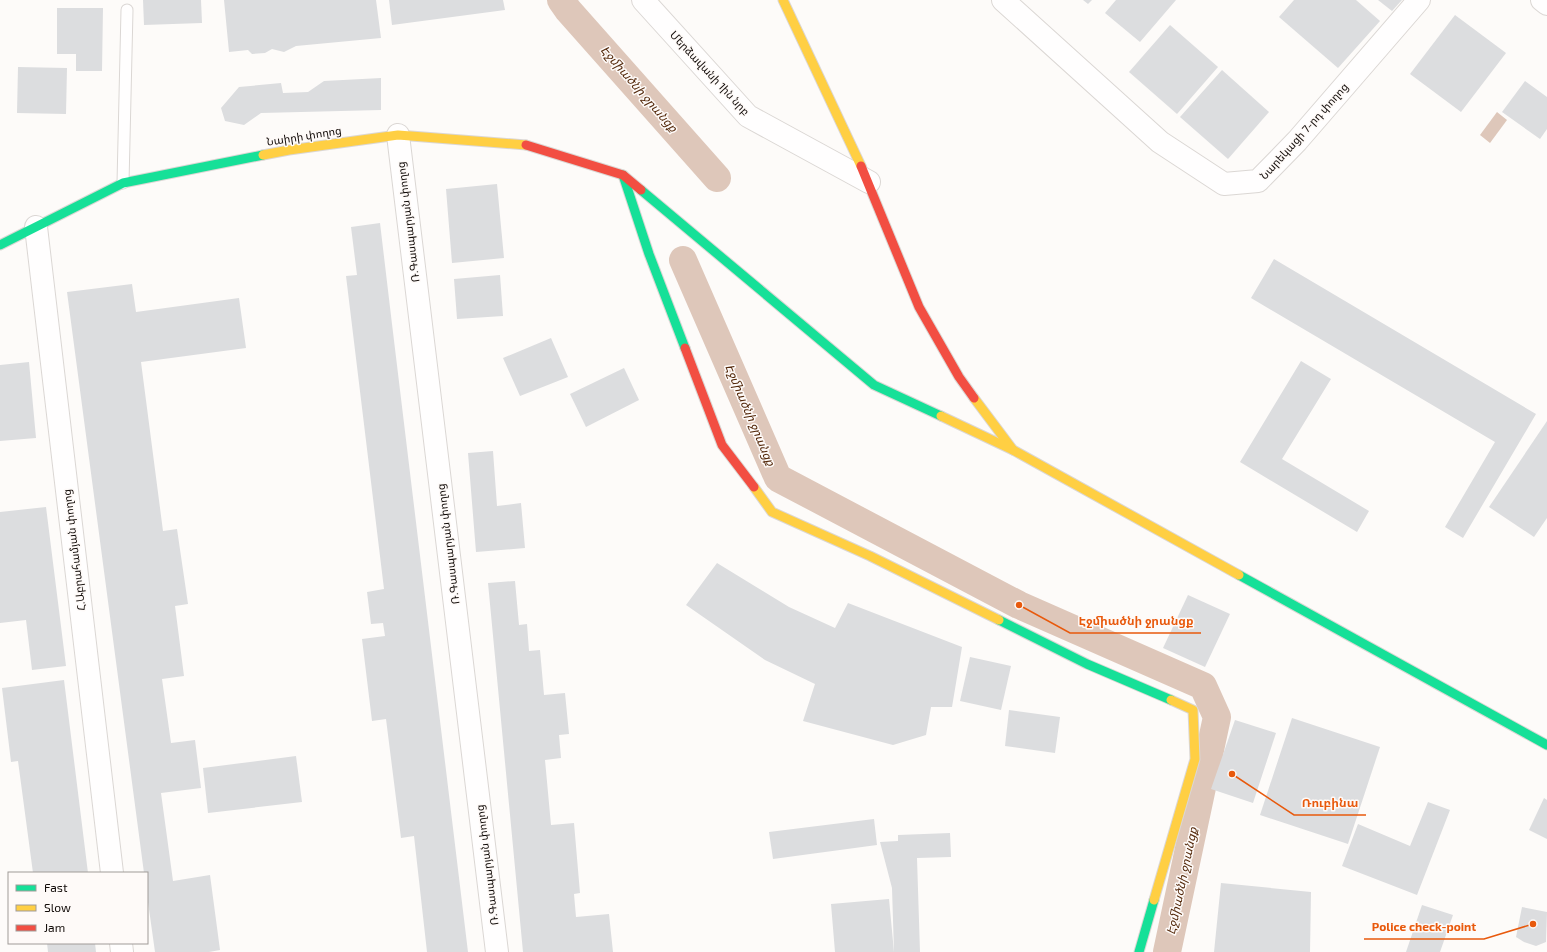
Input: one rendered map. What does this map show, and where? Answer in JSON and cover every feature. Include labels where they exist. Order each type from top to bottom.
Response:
[{"type":"street","name":"Մերձավանի 1ին նրբ","points":[[643,0],[748,116],[868,182]]},
{"type":"street","points":[[784,0],[868,182],[919,306],[959,377],[1012,450]]},
{"type":"street","name":"Նարեկացի 7-րդ փողոց","points":[[1002,0],[1160,142],[1224,184],[1258,181],[1297,141],[1419,0]]},
{"type":"street","points":[[1542,0],[1547,4]]},
{"type":"street","name":"Նաիրի փողոց","points":[[0,245],[123,183],[289,150],[398,135],[523,144],[623,174]]},
{"type":"street","name":"Ռ.Գասպարյան փողոց","points":[[398,135],[498,952]]},
{"type":"street","points":[[623,174],[874,385],[1012,450],[1547,745]]},
{"type":"street","points":[[623,174],[650,254],[722,445],[772,512],[870,556],[1087,664],[1193,710],[1195,759],[1139,952]]},
{"type":"street","name":"Հ.Աբրահամյան փողոց","points":[[36,227],[112,872]]},
{"type":"lane","points":[[123,183],[127,10]]},
{"type":"shaded area","points":[[1497,112],[1507,120],[1490,143],[1480,135]]},
{"type":"building","points":[[143,0],[201,0],[202,23],[144,25]]},
{"type":"building","points":[[224,0],[376,0],[381,38],[296,46],[284,52],[272,49],[265,53],[252,54],[248,50],[229,52]]},
{"type":"building","points":[[389,0],[503,0],[505,10],[392,25]]},
{"type":"building","points":[[1083,0],[1092,0],[1088,4]]},
{"type":"building","points":[[1116,0],[1176,0],[1140,42],[1105,13]]},
{"type":"building","points":[[1294,0],[1356,0],[1380,21],[1338,68],[1279,17]]},
{"type":"building","points":[[1378,0],[1402,0],[1392,11]]},
{"type":"building","points":[[57,8],[103,8],[102,71],[76,71],[76,54],[57,54]]},
{"type":"building","points":[[1455,15],[1506,53],[1461,112],[1410,74]]},
{"type":"building","points":[[1170,25],[1218,67],[1177,114],[1129,72]]},
{"type":"building","points":[[18,67],[67,68],[66,114],[17,113]]},
{"type":"building","points":[[1222,70],[1269,112],[1228,159],[1180,117]]},
{"type":"building","points":[[381,78],[381,110],[261,113],[244,125],[225,121],[221,108],[239,87],[281,83],[283,93],[308,92],[324,81]]},
{"type":"building","points":[[1525,81],[1547,97],[1547,129],[1540,139],[1502,112]]},
{"type":"building","points":[[497,184],[504,258],[452,263],[446,189]]},
{"type":"building","points":[[380,223],[468,952],[427,952],[414,836],[401,838],[386,719],[372,721],[362,639],[385,636],[383,623],[371,624],[367,592],[384,589],[346,276],[357,275],[351,227]]},
{"type":"building","points":[[1274,259],[1536,414],[1463,538],[1445,527],[1495,442],[1251,298]]},
{"type":"building","points":[[500,275],[503,316],[457,319],[454,279]]},
{"type":"building","points":[[132,284],[136,312],[239,298],[246,348],[141,362],[163,531],[177,529],[188,604],[175,606],[184,676],[162,679],[171,743],[195,740],[201,788],[161,793],[173,881],[210,875],[220,950],[209,952],[155,952],[148,902],[148,872],[144,872],[67,292]]},
{"type":"building","points":[[551,338],[568,377],[520,396],[503,358]]},
{"type":"building","points":[[1301,361],[1331,379],[1282,459],[1369,511],[1357,532],[1240,462]]},
{"type":"building","points":[[29,362],[36,438],[0,441],[0,365]]},
{"type":"building","points":[[624,368],[639,400],[586,427],[570,394]]},
{"type":"building","points":[[1547,421],[1547,518],[1534,537],[1489,507]]},
{"type":"building","points":[[493,451],[497,506],[521,503],[525,548],[476,552],[468,453]]},
{"type":"building","points":[[46,507],[66,666],[32,670],[26,620],[0,623],[0,512]]},
{"type":"building","points":[[717,563],[789,607],[835,628],[848,603],[962,647],[952,707],[931,707],[926,735],[893,745],[803,721],[815,684],[765,660],[686,605]]},
{"type":"building","points":[[515,581],[519,625],[527,624],[529,651],[540,650],[544,695],[565,693],[569,734],[559,735],[561,758],[545,760],[551,825],[574,823],[580,893],[574,894],[576,917],[609,914],[613,952],[523,952],[488,583]]},
{"type":"building","points":[[1188,595],[1230,614],[1205,667],[1163,648]]},
{"type":"building","points":[[970,657],[1011,666],[1001,710],[960,701]]},
{"type":"building","points":[[64,680],[88,872],[33,872],[18,761],[11,762],[2,688]]},
{"type":"building","points":[[1009,710],[1060,717],[1055,753],[1005,746]]},
{"type":"building","points":[[1292,718],[1380,747],[1348,844],[1260,815]]},
{"type":"building","points":[[1235,720],[1276,733],[1253,803],[1211,789]]},
{"type":"building","points":[[296,756],[302,802],[208,813],[203,768]]},
{"type":"building","points":[[1544,798],[1547,800],[1547,839],[1529,830]]},
{"type":"building","points":[[1428,802],[1450,810],[1417,895],[1342,866],[1358,824],[1410,846]]},
{"type":"building","points":[[874,819],[877,845],[773,859],[769,832]]},
{"type":"building","points":[[950,833],[951,857],[917,858],[920,952],[894,952],[892,888],[880,842],[898,841],[898,835]]},
{"type":"building","points":[[1221,883],[1311,892],[1310,952],[1214,952]]},
{"type":"building","points":[[889,899],[894,952],[835,952],[831,904]]},
{"type":"building","points":[[1422,905],[1453,915],[1440,952],[1406,952]]},
{"type":"building","points":[[1522,907],[1547,912],[1546,942],[1536,946],[1524,942],[1516,937]]},
{"type":"building","points":[[47,944],[95,944],[96,952],[48,952]]},
{"type":"waterway","name":"Էջմիածնի ջրանցք","points":[[561,0],[568,10],[717,178]]},
{"type":"waterway","name":"Էջմիածնի ջրանցք","points":[[683,260],[778,478],[1019,605],[1203,686],[1217,717],[1167,952]]},
{"type":"traffic: fast","points":[[0,245],[123,183],[263,155]]},
{"type":"traffic: fast","points":[[623,175],[649,254],[685,348]]},
{"type":"traffic: fast","points":[[641,190],[874,385],[941,416]]},
{"type":"traffic: fast","points":[[1239,575],[1547,745]]},
{"type":"traffic: fast","points":[[999,620],[1087,664],[1171,700]]},
{"type":"traffic: fast","points":[[1139,952],[1154,900]]},
{"type":"traffic: slow","points":[[783,0],[861,166]]},
{"type":"traffic: slow","points":[[263,155],[398,135],[526,145]]},
{"type":"traffic: slow","points":[[974,398],[1013,450],[1239,575]]},
{"type":"traffic: slow","points":[[941,416],[1013,450]]},
{"type":"traffic: slow","points":[[754,487],[772,512],[870,556],[999,620]]},
{"type":"traffic: slow","points":[[1154,900],[1195,759],[1193,710],[1171,700]]},
{"type":"traffic: jam","points":[[526,145],[623,175],[641,190]]},
{"type":"traffic: jam","points":[[861,166],[919,307],[959,377],[974,398]]},
{"type":"traffic: jam","points":[[685,348],[722,445],[754,487]]},
{"type":"place","name":"Էջմիածնի ջրանցք","points":[[1019,605]]},
{"type":"place","name":"Ռուբինա","points":[[1232,774]]},
{"type":"place","name":"Police check-point","points":[[1533,924]]}]
